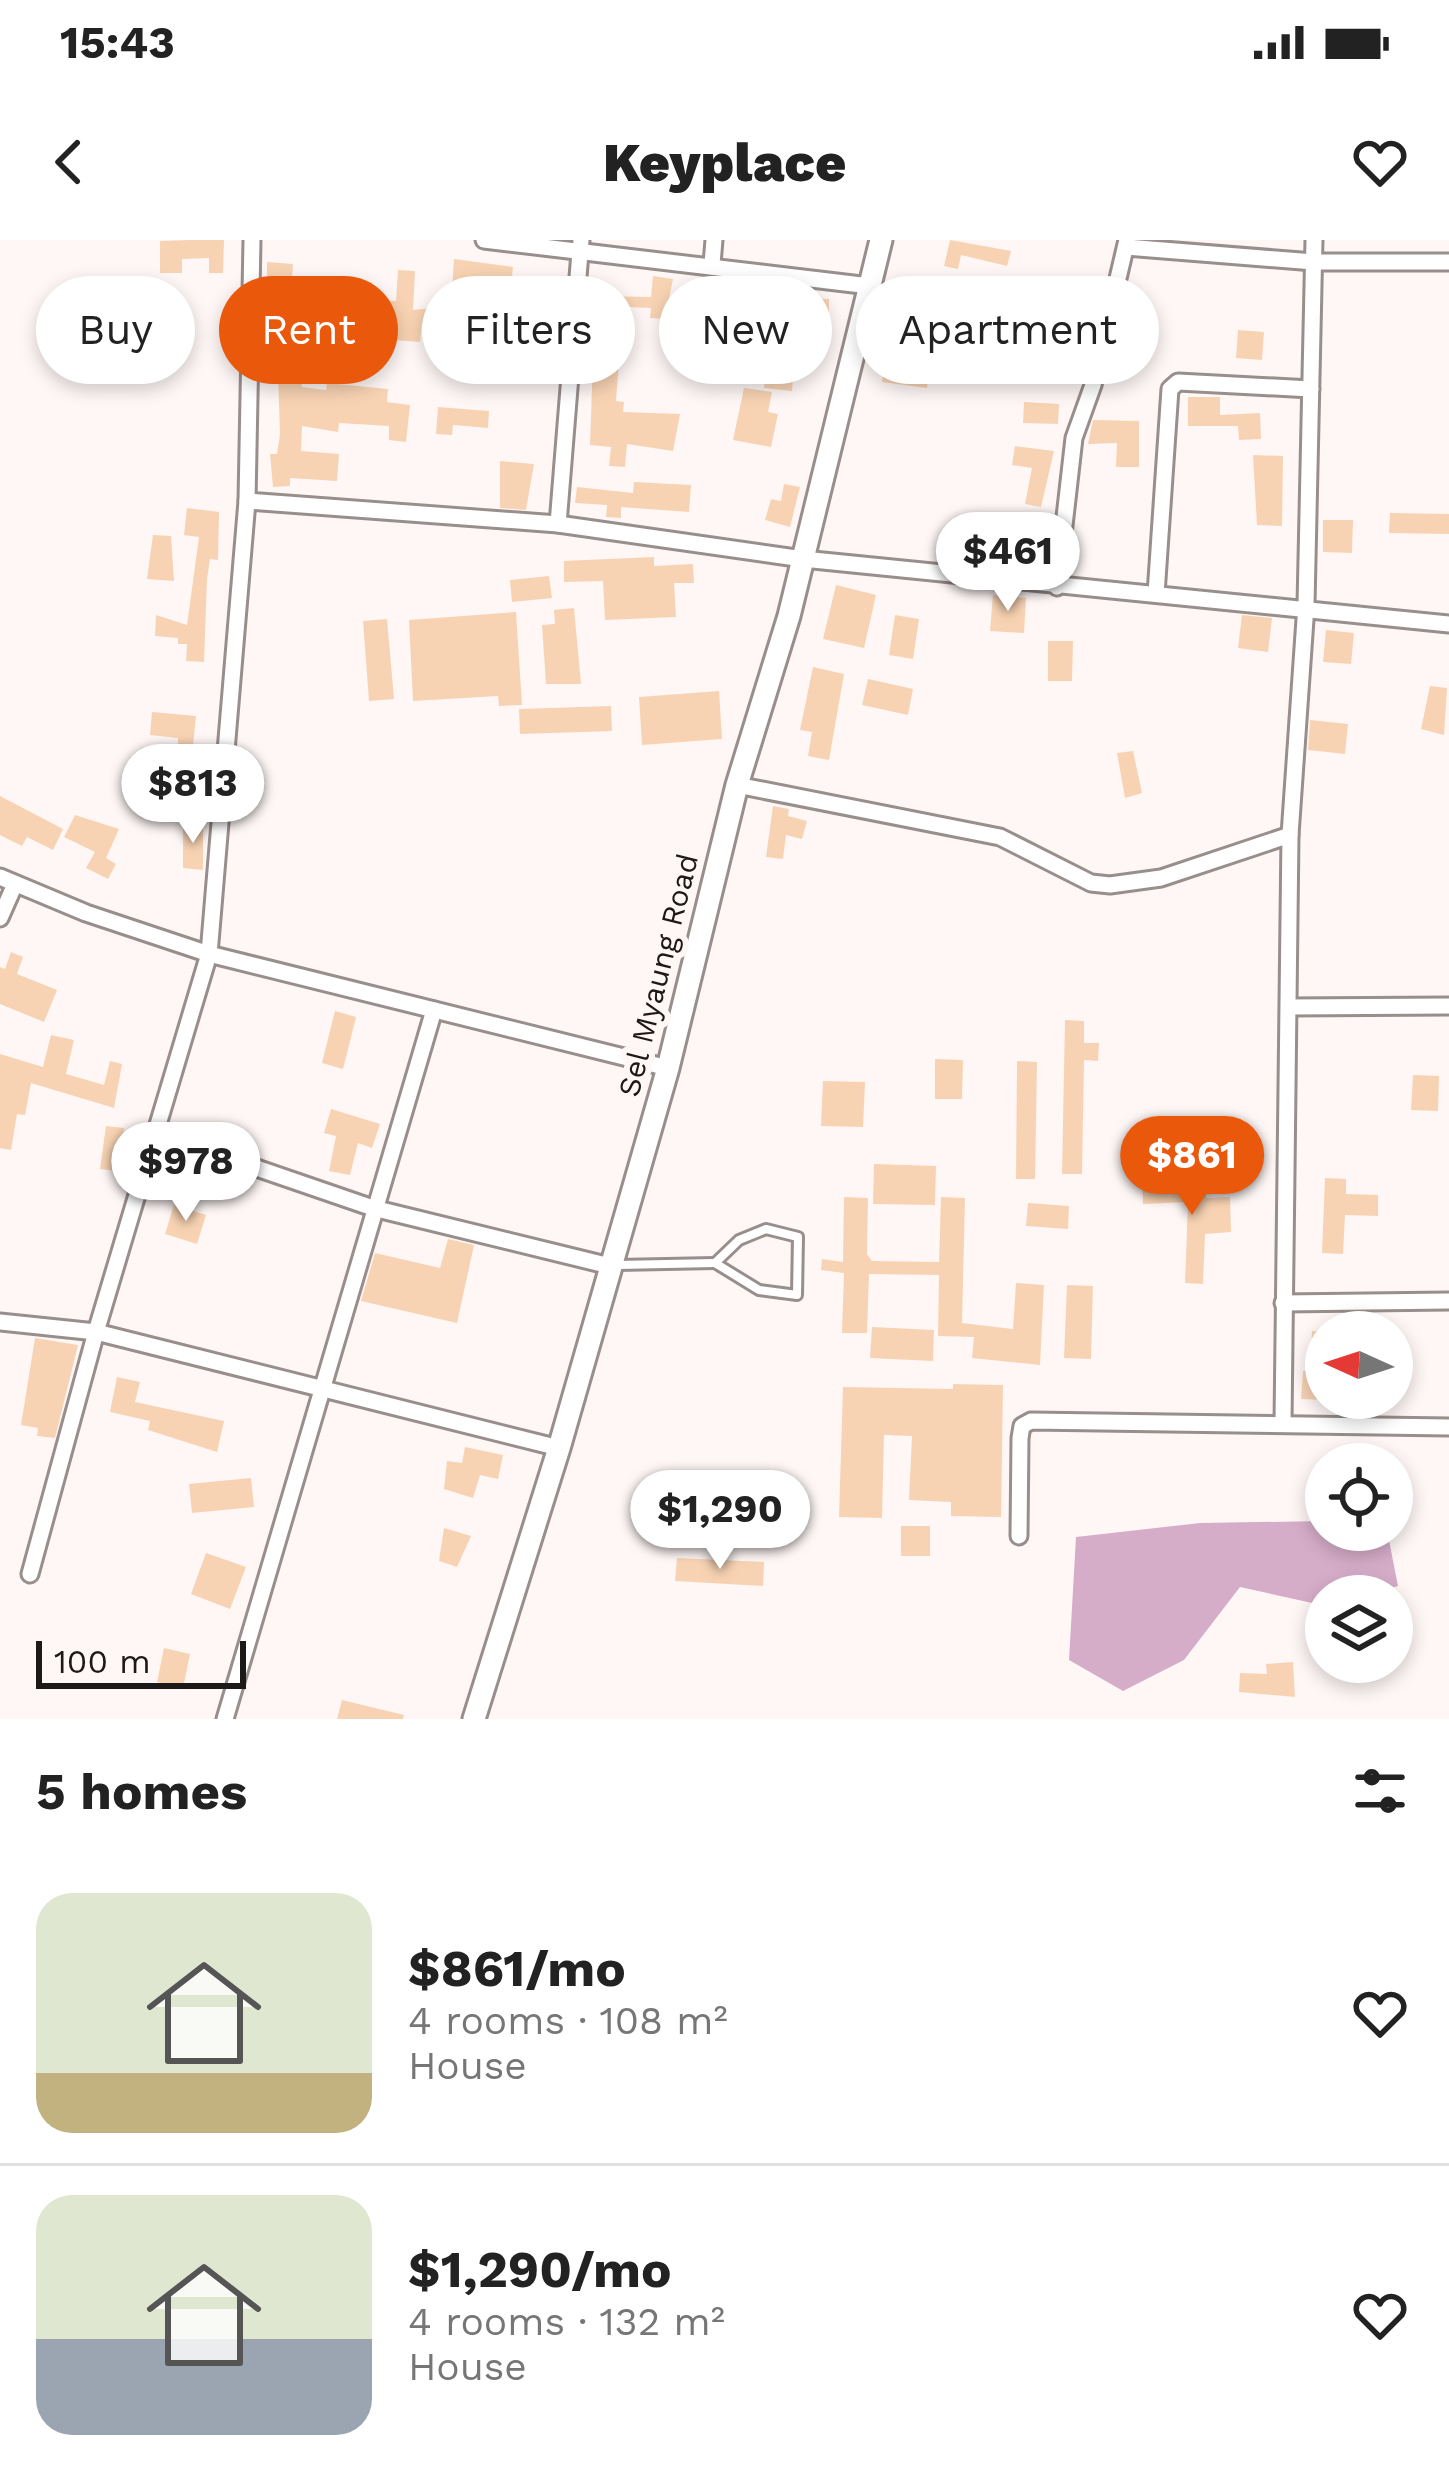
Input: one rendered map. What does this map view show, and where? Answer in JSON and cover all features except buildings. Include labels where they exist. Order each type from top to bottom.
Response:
[{"type":"main road","name":"Sel Myaung Road","points":[[872,276],[881,240]]},
{"type":"main road","name":"Sel Myaung Road","points":[[474,1719],[560,1448],[668,1068],[737,785],[803,559],[856,343]]},
{"type":"street","points":[[30,1574],[96,1332],[209,955],[247,501],[252,240]]},
{"type":"street","points":[[484,240],[580,244],[856,284]]},
{"type":"street","points":[[712,265],[715,240]]},
{"type":"street","points":[[1283,1424],[1290,835],[1306,605],[1314,240]]},
{"type":"street","points":[[1057,586],[1074,438],[1093,385],[1126,243],[1313,262],[1449,262]]},
{"type":"street","points":[[558,524],[580,244]]},
{"type":"street","points":[[1156,594],[1170,389],[1178,382],[1311,389]]},
{"type":"street","points":[[247,501],[558,524],[803,559],[1057,586],[1306,605],[1449,624]]},
{"type":"street","points":[[737,785],[1000,837],[1091,883],[1110,885],[1161,878],[1290,835]]},
{"type":"street","points":[[0,917],[8,880],[209,955],[668,1068]]},
{"type":"street","points":[[1288,1006],[1449,1006]]},
{"type":"street","points":[[225,1719],[434,1010]]},
{"type":"street","points":[[151,1142],[207,1151],[373,1208],[610,1266]]},
{"type":"street","points":[[1282,1303],[1449,1301]]},
{"type":"street","points":[[0,1322],[96,1332],[560,1448]]},
{"type":"street","points":[[1018,1536],[1020,1438],[1022,1426],[1031,1421],[1449,1427]]},
{"type":"lane","points":[[610,1266],[716,1263],[760,1290],[797,1294],[798,1237],[790,1231],[766,1229],[739,1240],[716,1263]]},
{"type":"shaded area","points":[[1305,1521],[1305,1551],[1391,1551],[1396,1575],[1305,1575],[1305,1601],[1240,1587],[1184,1660],[1123,1691],[1069,1660],[1076,1537],[1200,1523]]}]
